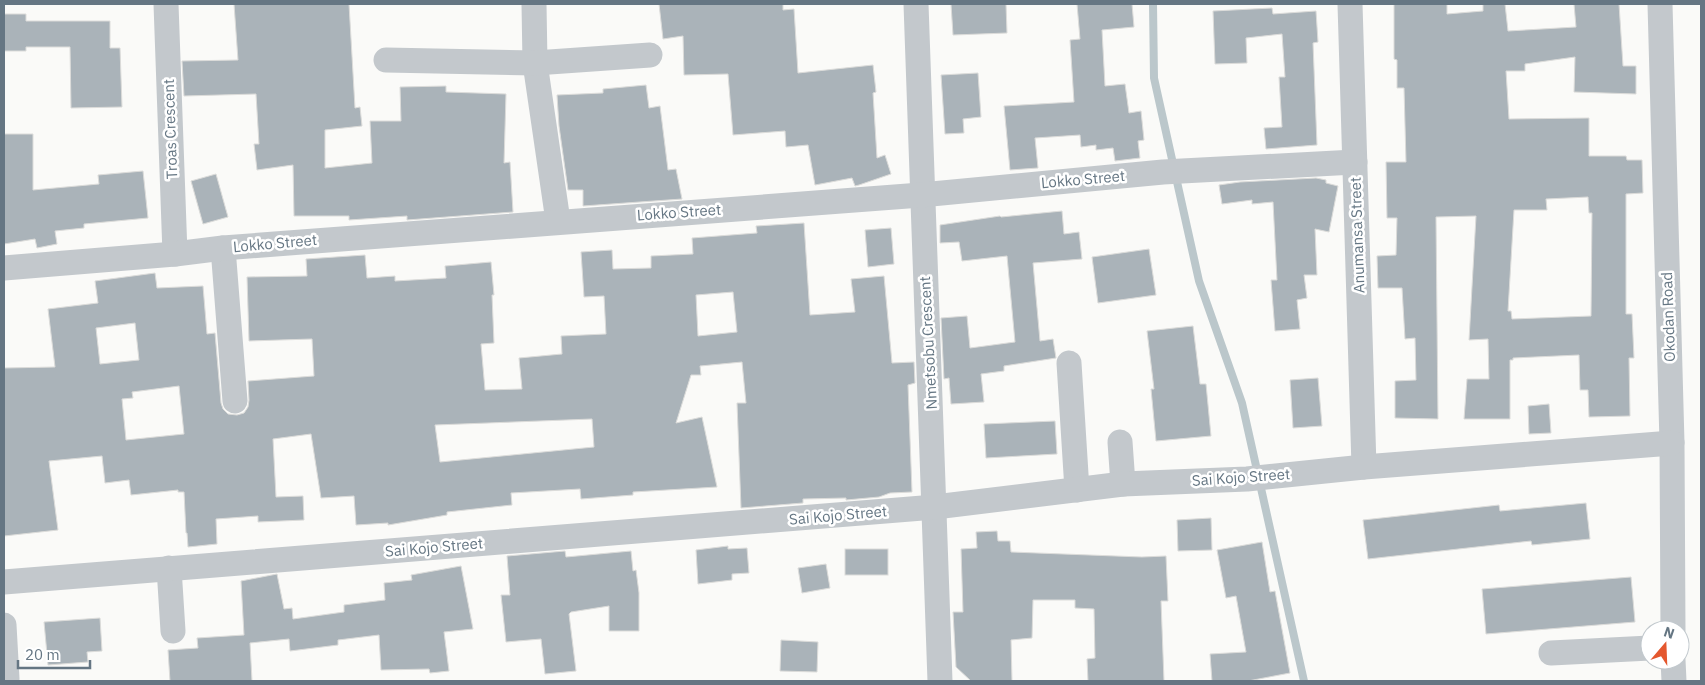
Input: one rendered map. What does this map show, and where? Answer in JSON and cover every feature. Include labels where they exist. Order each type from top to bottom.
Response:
[{"type":"street","name":"Troas Crescent","points":[[166,4],[175,254]]},
{"type":"street","points":[[534,4],[535,63],[558,221]]},
{"type":"street","name":"Nmetsobu Crescent","points":[[916,4],[921,195],[935,507],[940,681]]},
{"type":"street","name":"Anumansa Street","points":[[1350,4],[1364,467]]},
{"type":"street","name":"Okodan Road","points":[[1660,4],[1672,443],[1673,620]]},
{"type":"street","points":[[386,60],[535,63],[650,55]]},
{"type":"street","name":"Lokko Street","points":[[4,268],[558,221],[921,195],[1163,172],[1355,162]]},
{"type":"street","points":[[223,248],[235,401]]},
{"type":"street","points":[[1068,363],[1077,490]]},
{"type":"street","points":[[1120,442],[1123,484]]},
{"type":"street","name":"Sai Kojo Street","points":[[4,582],[935,507],[1123,484],[1247,479],[1291,473],[1672,443]]},
{"type":"street","points":[[169,568],[173,631]]},
{"type":"street","points":[[4,625],[7,679]]},
{"type":"street","points":[[1551,653],[1640,649]]},
{"type":"building","points":[[234,4],[349,4],[355,108],[360,107],[362,126],[325,130],[325,168],[372,163],[370,121],[401,121],[400,87],[446,86],[446,92],[506,94],[504,163],[510,162],[513,212],[407,220],[407,216],[349,220],[349,216],[294,216],[293,165],[257,170],[254,144],[259,144],[256,94],[184,96],[182,61],[238,60]]},
{"type":"building","points":[[659,4],[783,4],[783,10],[794,9],[798,73],[873,65],[876,92],[873,93],[877,158],[885,155],[891,174],[855,186],[852,178],[815,185],[808,145],[786,147],[785,131],[733,135],[728,74],[684,75],[683,36],[663,39]]},
{"type":"building","points":[[951,4],[1006,4],[1007,33],[953,35]]},
{"type":"building","points":[[1077,4],[1132,4],[1134,27],[1102,30],[1105,86],[1125,84],[1129,113],[1141,111],[1144,140],[1138,141],[1140,158],[1115,161],[1113,148],[1096,150],[1096,145],[1081,147],[1080,135],[1035,138],[1038,168],[1010,170],[1004,106],[1074,102],[1070,40],[1080,39]]},
{"type":"building","points":[[1394,4],[1447,4],[1447,14],[1483,11],[1483,4],[1505,4],[1508,31],[1576,27],[1574,4],[1619,4],[1623,66],[1636,66],[1636,94],[1574,92],[1575,57],[1525,64],[1525,71],[1506,71],[1509,119],[1589,118],[1589,156],[1626,156],[1627,160],[1642,160],[1643,193],[1626,194],[1626,314],[1632,314],[1634,358],[1629,358],[1630,416],[1589,417],[1588,390],[1580,390],[1579,355],[1513,358],[1513,360],[1510,360],[1510,419],[1464,419],[1467,379],[1489,379],[1488,339],[1469,340],[1476,216],[1436,217],[1438,419],[1395,418],[1395,381],[1416,380],[1415,338],[1405,339],[1402,288],[1378,288],[1377,256],[1396,255],[1397,218],[1387,218],[1386,162],[1406,162],[1404,88],[1397,88],[1397,60],[1394,59]],"holes":[[[1588,197],[1589,213],[1592,213],[1591,316],[1512,319],[1511,311],[1508,311],[1514,210],[1547,210],[1546,199]]]},
{"type":"building","points":[[1272,8],[1273,14],[1316,11],[1318,42],[1313,43],[1317,145],[1266,149],[1264,128],[1282,127],[1279,77],[1285,77],[1282,34],[1246,38],[1247,63],[1215,64],[1213,11]]},
{"type":"building","points":[[4,14],[26,14],[26,21],[110,21],[110,48],[120,48],[122,107],[71,108],[70,47],[26,47],[26,51],[4,51]]},
{"type":"building","points":[[978,73],[981,117],[963,119],[964,133],[945,134],[941,75]]},
{"type":"building","points":[[646,85],[649,108],[660,106],[668,170],[676,169],[682,199],[583,206],[583,190],[568,190],[559,126],[557,95],[603,93],[603,89]]},
{"type":"building","points":[[4,134],[33,134],[33,190],[99,184],[98,175],[143,171],[148,218],[84,224],[84,228],[55,231],[57,244],[37,248],[35,239],[4,244]]},
{"type":"building","points":[[216,174],[228,217],[203,224],[191,181]]},
{"type":"building","points":[[1316,178],[1326,180],[1326,183],[1338,186],[1329,232],[1315,229],[1317,275],[1304,275],[1307,298],[1297,300],[1300,329],[1275,331],[1271,280],[1277,280],[1273,202],[1252,204],[1252,200],[1222,204],[1219,185]]},
{"type":"building","points":[[1062,211],[1064,234],[1079,232],[1082,259],[1033,263],[1040,341],[1053,339],[1056,358],[1004,366],[1004,371],[981,374],[984,402],[951,404],[949,378],[944,379],[941,318],[967,316],[970,348],[1015,342],[1007,256],[962,261],[959,242],[940,243],[940,225],[1000,216]]},
{"type":"building","points":[[804,223],[810,315],[855,312],[851,279],[884,276],[892,363],[914,362],[915,383],[908,385],[912,492],[890,493],[879,497],[846,500],[846,498],[803,499],[803,503],[741,508],[737,403],[746,403],[742,362],[700,366],[701,375],[691,375],[676,423],[702,417],[717,487],[633,492],[633,495],[581,499],[580,489],[511,493],[512,505],[447,512],[447,515],[388,525],[388,523],[356,525],[354,496],[321,498],[311,434],[273,439],[276,497],[303,496],[304,520],[258,522],[258,516],[216,519],[217,544],[188,547],[184,492],[178,492],[178,490],[131,495],[129,480],[105,483],[102,456],[49,461],[58,530],[4,536],[4,368],[55,367],[48,309],[98,303],[95,281],[155,273],[157,288],[203,286],[207,334],[215,333],[221,403],[223,409],[228,414],[237,415],[244,413],[248,407],[248,381],[314,376],[312,339],[249,341],[247,277],[307,276],[306,259],[365,255],[367,278],[395,276],[395,281],[446,278],[445,266],[491,262],[494,295],[492,295],[494,343],[481,344],[485,390],[522,389],[519,358],[562,354],[561,336],[606,334],[604,296],[584,297],[581,252],[612,250],[613,269],[651,268],[651,256],[693,254],[692,238],[757,233],[756,226]],"holes":[[[733,292],[737,332],[698,336],[696,295]],[[135,323],[139,360],[100,364],[96,328]],[[179,386],[184,434],[126,440],[122,399],[133,398],[132,392]],[[592,419],[594,447],[440,462],[435,425]]]},
{"type":"building","points":[[891,228],[894,264],[868,267],[865,230]]},
{"type":"building","points":[[1149,249],[1156,295],[1098,303],[1092,257]]},
{"type":"building","points":[[1193,326],[1200,384],[1206,384],[1211,436],[1156,441],[1151,389],[1154,389],[1147,331]]},
{"type":"building","points":[[1318,378],[1322,426],[1293,428],[1290,380]]},
{"type":"building","points":[[1549,404],[1551,433],[1529,434],[1528,406]]},
{"type":"building","points":[[1055,421],[1057,454],[986,458],[984,424]]},
{"type":"building","points":[[1586,503],[1590,539],[1532,545],[1531,541],[1368,559],[1363,520],[1499,505],[1500,511]]},
{"type":"building","points":[[1211,518],[1212,550],[1178,551],[1177,520]]},
{"type":"building","points":[[997,531],[998,541],[1010,541],[1011,552],[1142,557],[1166,556],[1168,601],[1161,601],[1164,681],[1088,681],[1087,659],[1095,658],[1094,609],[1075,608],[1075,600],[1033,600],[1032,638],[1011,640],[1012,681],[971,681],[956,667],[953,612],[963,612],[961,549],[977,548],[976,532]]},
{"type":"building","points":[[1262,542],[1270,592],[1275,591],[1290,673],[1248,681],[1212,681],[1210,654],[1246,652],[1236,596],[1226,598],[1217,550]]},
{"type":"building","points":[[728,546],[728,549],[747,548],[749,573],[732,574],[732,580],[698,584],[696,550]]},
{"type":"building","points":[[845,549],[888,549],[888,575],[845,575]]},
{"type":"building","points":[[565,551],[566,557],[631,551],[633,571],[636,570],[639,593],[639,631],[609,631],[609,606],[571,612],[569,614],[576,671],[545,674],[541,639],[506,642],[501,595],[510,595],[507,556]]},
{"type":"building","points":[[826,564],[830,588],[802,593],[798,568]]},
{"type":"building","points":[[461,566],[473,629],[444,632],[449,671],[430,673],[429,669],[381,670],[379,635],[338,640],[338,645],[290,651],[289,639],[250,643],[252,681],[170,681],[168,650],[198,648],[197,638],[244,635],[241,581],[277,574],[284,609],[292,608],[293,619],[344,612],[344,605],[385,600],[384,583],[412,580],[411,575]]},
{"type":"building","points":[[1631,577],[1635,622],[1486,634],[1482,589]]},
{"type":"building","points":[[100,618],[102,651],[87,652],[88,662],[48,665],[44,622]]},
{"type":"building","points":[[781,640],[818,642],[817,672],[780,671]]},
{"type":"waterway","points":[[1153,4],[1154,78],[1199,281],[1242,403],[1304,681]]}]
